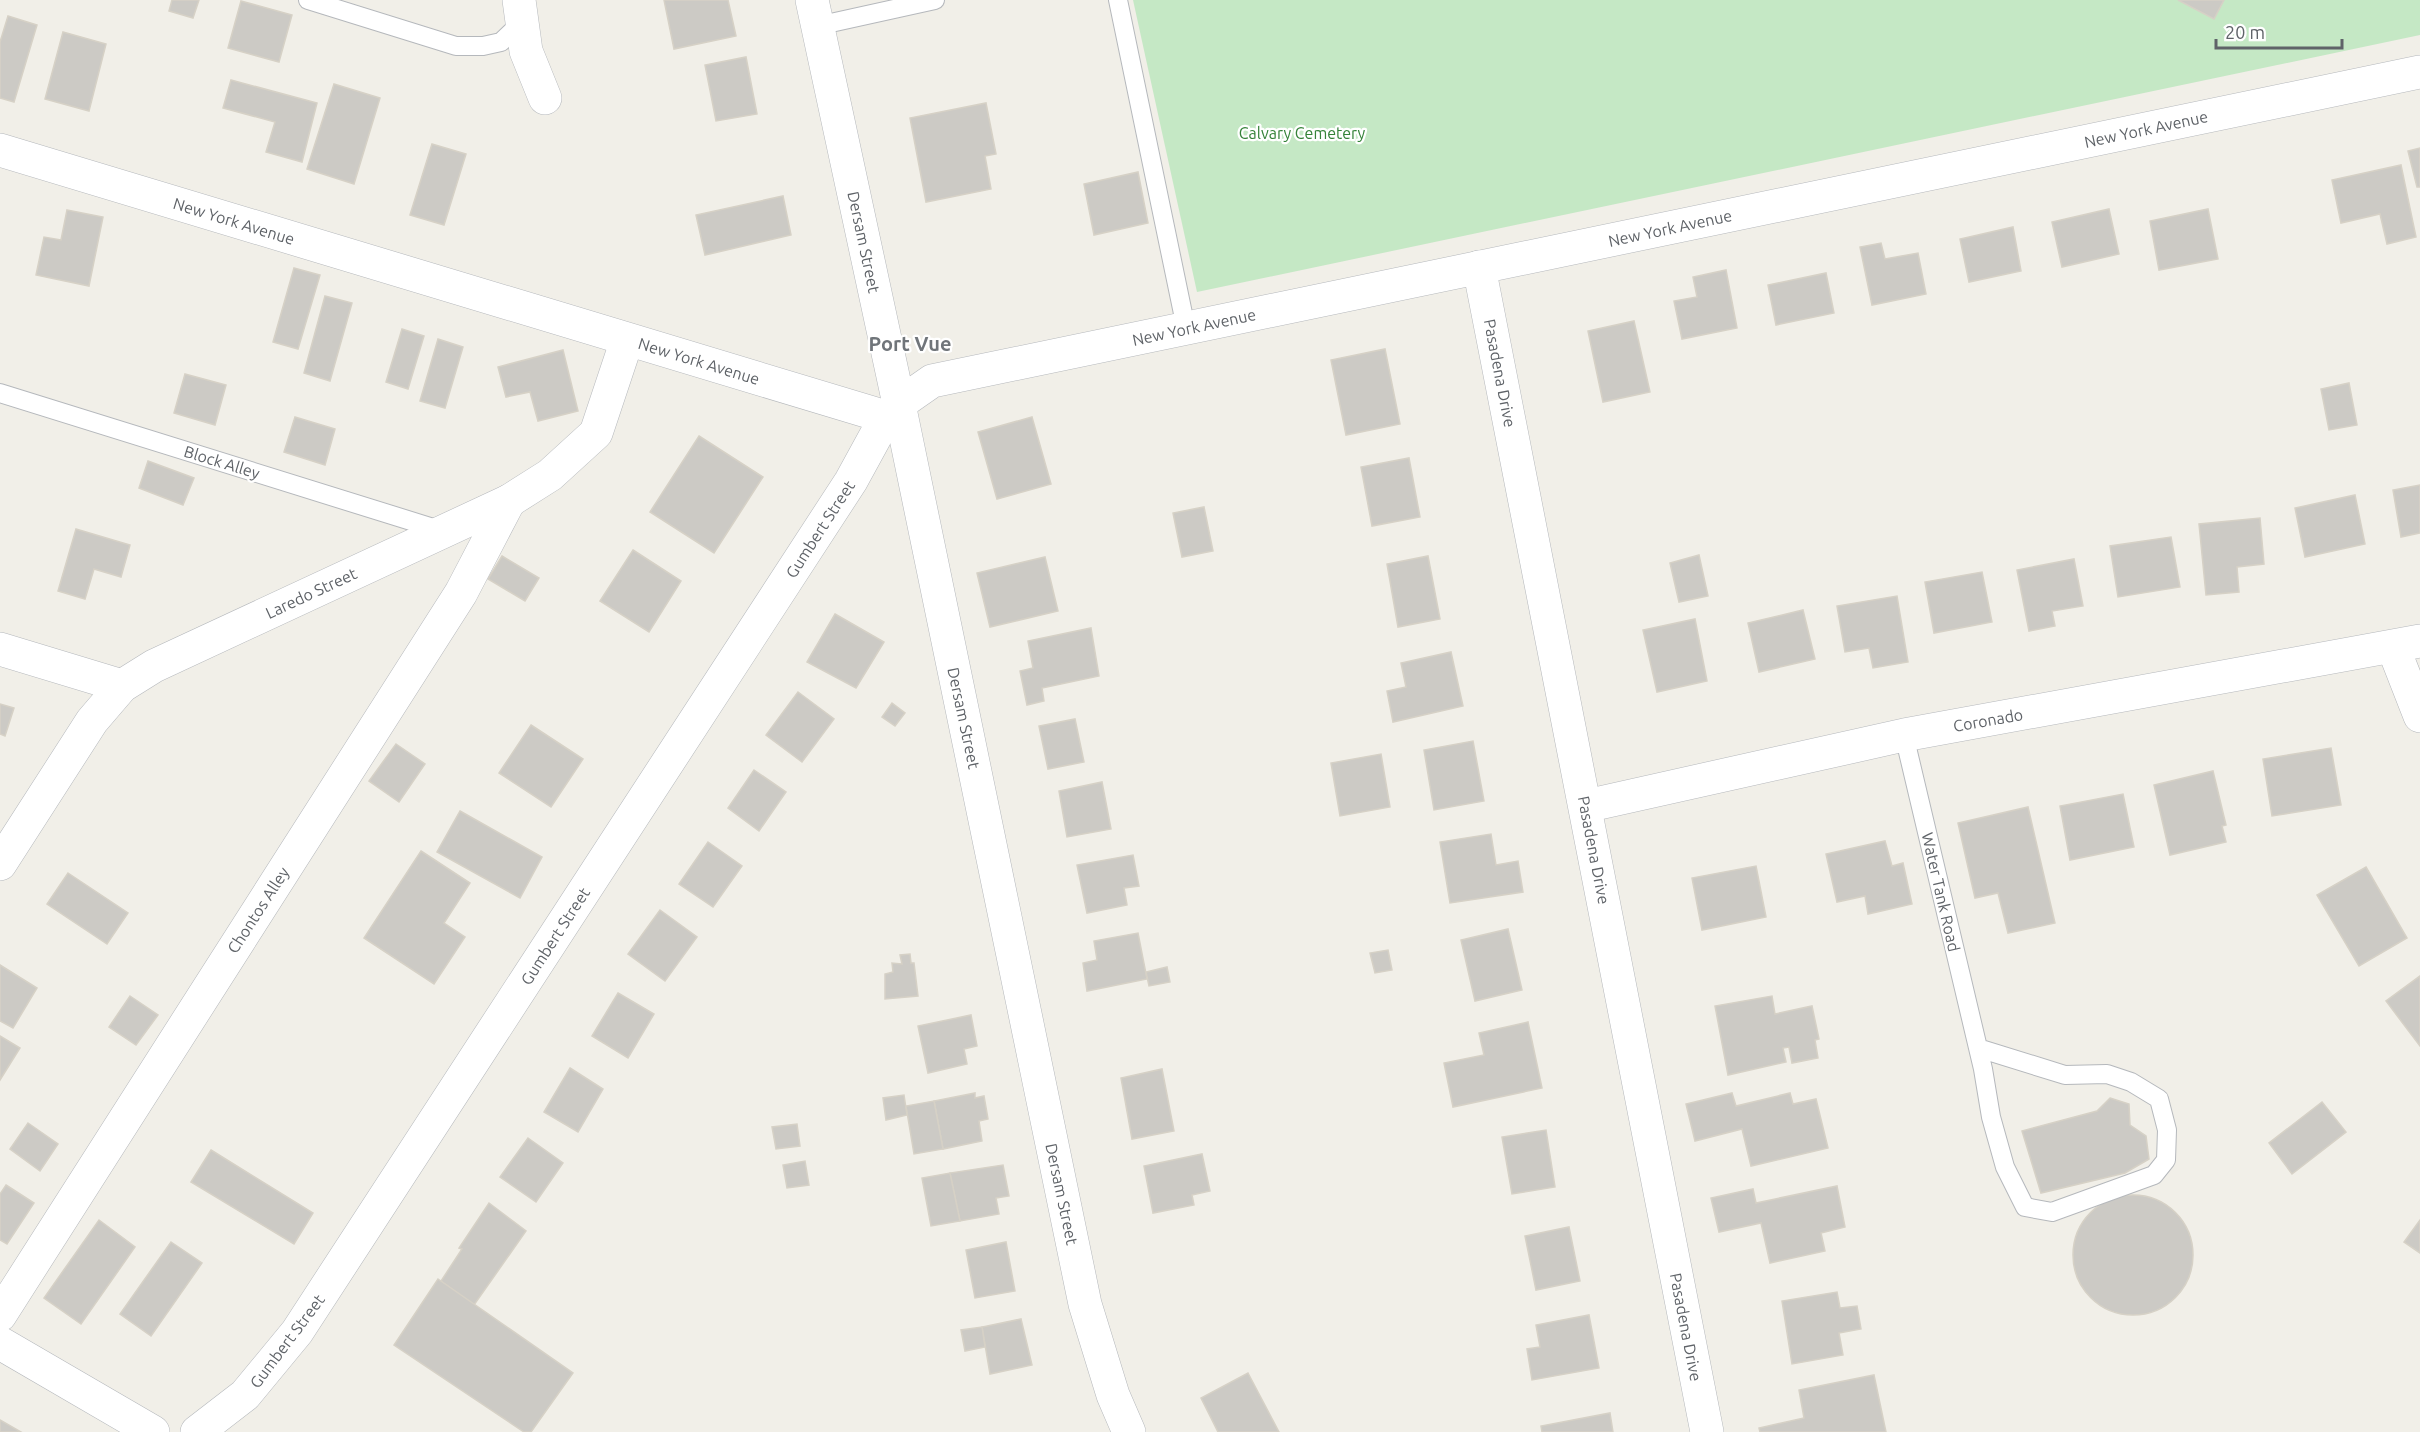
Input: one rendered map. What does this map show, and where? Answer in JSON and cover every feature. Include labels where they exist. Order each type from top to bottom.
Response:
[{"type":"street","points":[[521,11],[526,51],[545,98]]},
{"type":"street","name":"Dersam Street","points":[[814,13],[893,411],[1085,1304],[1113,1395],[1129,1432]]},
{"type":"street","name":"New York Avenue","points":[[0,150],[627,340],[893,411],[932,381],[2420,72]]},
{"type":"street","name":"Pasadena Drive","points":[[1479,267],[1707,1432]]},
{"type":"street","name":"Laredo Street","points":[[0,864],[92,721],[122,687],[154,666],[509,501],[550,475],[596,433],[627,340]]},
{"type":"street","name":"Gumbert Street","points":[[197,1432],[245,1395],[297,1332],[845,491],[893,411]]},
{"type":"street","name":"Chontos Alley","points":[[0,1316],[461,592],[509,501]]},
{"type":"street","points":[[2406,644],[2420,716]]},
{"type":"street","name":"Coronado","points":[[1586,806],[1904,735],[2406,644]]},
{"type":"street","points":[[0,649],[122,687]]},
{"type":"street","points":[[0,1342],[153,1432]]},
{"type":"lane","points":[[308,0],[456,46],[483,46],[501,42],[521,11]]},
{"type":"lane","points":[[814,13],[935,0]]},
{"type":"lane","points":[[1118,0],[1186,328]]},
{"type":"lane","name":"Block Alley","points":[[0,393],[445,532]]},
{"type":"lane","name":"Water Tank Road","points":[[1904,735],[1978,1048],[1991,1118],[2006,1167],[2025,1207],[2052,1212],[2154,1175],[2166,1160],[2168,1130],[2159,1099],[2131,1082],[2107,1074],[2065,1075],[1978,1048]]},
{"type":"green space","name":"Calvary Cemetery","points":[[1133,0],[2420,0],[2420,35],[1197,292]]},
{"type":"building","points":[[172,0],[199,0],[193,18],[169,11]]},
{"type":"building","points":[[664,0],[728,0],[736,36],[674,49]]},
{"type":"building","points":[[2178,0],[2224,0],[2214,19]]},
{"type":"building","points":[[241,1],[292,15],[279,62],[228,48]]},
{"type":"building","points":[[8,16],[37,25],[14,102],[0,98],[0,42]]},
{"type":"building","points":[[63,32],[106,44],[89,111],[45,99]]},
{"type":"building","points":[[746,57],[757,114],[716,121],[705,65]]},
{"type":"building","points":[[231,80],[317,103],[302,162],[266,152],[275,122],[223,108]]},
{"type":"building","points":[[334,84],[380,98],[354,184],[307,169]]},
{"type":"building","points":[[986,103],[996,154],[985,156],[991,189],[926,202],[910,118]]},
{"type":"building","points":[[432,144],[466,154],[444,225],[410,215]]},
{"type":"building","points":[[2420,148],[2420,187],[2417,187],[2408,151]]},
{"type":"building","points":[[2401,165],[2416,237],[2387,244],[2380,214],[2341,223],[2332,180]]},
{"type":"building","points":[[1138,172],[1148,223],[1094,235],[1084,184]]},
{"type":"building","points":[[783,196],[791,235],[705,255],[696,215]]},
{"type":"building","points":[[2109,209],[2119,254],[2062,267],[2052,222]]},
{"type":"building","points":[[2208,209],[2218,259],[2159,270],[2150,221]]},
{"type":"building","points":[[67,210],[103,217],[89,286],[36,275],[44,237],[61,240]]},
{"type":"building","points":[[2013,227],[2021,271],[1969,282],[1960,239]]},
{"type":"building","points":[[1881,243],[1885,259],[1918,253],[1926,294],[1872,305],[1860,247]]},
{"type":"building","points":[[294,268],[320,275],[298,349],[273,342]]},
{"type":"building","points":[[1726,270],[1737,328],[1682,339],[1674,301],[1697,297],[1693,277]]},
{"type":"building","points":[[1826,273],[1834,313],[1776,325],[1768,285]]},
{"type":"building","points":[[325,296],[352,303],[330,381],[304,373]]},
{"type":"building","points":[[1634,321],[1650,392],[1603,402],[1588,331]]},
{"type":"building","points":[[402,329],[424,336],[408,389],[386,382]]},
{"type":"building","points":[[438,339],[463,347],[445,408],[420,401]]},
{"type":"building","points":[[1385,349],[1400,424],[1346,435],[1331,360]]},
{"type":"building","points":[[563,350],[578,411],[538,421],[530,392],[506,397],[498,367]]},
{"type":"building","points":[[185,374],[226,385],[215,425],[174,413]]},
{"type":"building","points":[[2349,383],[2357,425],[2329,430],[2321,389]]},
{"type":"building","points":[[295,417],[335,429],[325,465],[284,452]]},
{"type":"building","points":[[1032,417],[1051,484],[997,499],[978,432]]},
{"type":"building","points":[[699,436],[763,477],[714,553],[650,512]]},
{"type":"building","points":[[1409,458],[1420,517],[1372,526],[1361,467]]},
{"type":"building","points":[[148,461],[194,478],[183,505],[139,488]]},
{"type":"building","points":[[2420,485],[2420,533],[2401,537],[2393,490]]},
{"type":"building","points":[[2355,495],[2365,544],[2305,557],[2295,508]]},
{"type":"building","points":[[1204,507],[1213,551],[1182,557],[1173,513]]},
{"type":"building","points":[[2260,518],[2264,564],[2237,567],[2239,592],[2206,595],[2199,524]]},
{"type":"building","points":[[76,529],[130,545],[121,577],[94,569],[85,599],[58,591]]},
{"type":"building","points":[[2171,537],[2180,587],[2118,597],[2110,546]]},
{"type":"building","points":[[633,550],[681,581],[649,632],[600,601]]},
{"type":"building","points":[[1699,555],[1708,596],[1679,602],[1670,563]]},
{"type":"building","points":[[502,556],[539,578],[525,601],[488,579]]},
{"type":"building","points":[[1428,556],[1440,619],[1398,627],[1387,564]]},
{"type":"building","points":[[1045,557],[1058,611],[990,627],[977,573]]},
{"type":"building","points":[[2074,559],[2083,606],[2052,611],[2055,626],[2029,631],[2017,570]]},
{"type":"building","points":[[1982,572],[1992,622],[1934,633],[1925,582]]},
{"type":"building","points":[[1897,596],[1908,662],[1873,668],[1869,648],[1845,652],[1837,606]]},
{"type":"building","points":[[1803,610],[1815,659],[1759,672],[1748,623]]},
{"type":"building","points":[[835,614],[884,642],[856,688],[807,662]]},
{"type":"building","points":[[1695,619],[1707,681],[1657,692],[1643,630]]},
{"type":"building","points":[[1091,628],[1099,676],[1042,688],[1044,701],[1027,705],[1020,671],[1033,668],[1028,641]]},
{"type":"building","points":[[1451,652],[1463,706],[1393,722],[1387,691],[1406,687],[1401,663]]},
{"type":"building","points":[[798,692],[834,719],[802,762],[766,735]]},
{"type":"building","points":[[892,703],[905,713],[895,726],[882,717]]},
{"type":"building","points":[[0,704],[14,708],[5,736],[0,734]]},
{"type":"building","points":[[1075,719],[1084,762],[1048,769],[1039,726]]},
{"type":"building","points":[[531,725],[583,759],[551,807],[499,773]]},
{"type":"building","points":[[1473,741],[1484,801],[1434,810],[1424,750]]},
{"type":"building","points":[[396,744],[425,764],[399,802],[369,781]]},
{"type":"building","points":[[2331,748],[2341,805],[2272,816],[2263,759]]},
{"type":"building","points":[[1381,754],[1390,807],[1340,816],[1331,763]]},
{"type":"building","points":[[754,770],[786,792],[759,831],[728,808]]},
{"type":"building","points":[[2213,771],[2226,825],[2222,826],[2226,842],[2170,855],[2154,785]]},
{"type":"building","points":[[1102,782],[1111,829],[1067,837],[1059,791]]},
{"type":"building","points":[[2123,794],[2134,847],[2070,860],[2060,806]]},
{"type":"building","points":[[2028,807],[2055,923],[2008,933],[1998,893],[1975,898],[1958,823]]},
{"type":"building","points":[[460,811],[542,857],[520,898],[437,852]]},
{"type":"building","points":[[1491,834],[1496,865],[1518,861],[1523,892],[1450,903],[1440,842]]},
{"type":"building","points":[[1885,841],[1892,866],[1903,863],[1912,904],[1868,914],[1865,896],[1837,902],[1826,854]]},
{"type":"building","points":[[708,842],[742,866],[713,907],[679,884]]},
{"type":"building","points":[[421,851],[470,883],[444,923],[465,937],[434,984],[364,938]]},
{"type":"building","points":[[1133,855],[1139,886],[1124,888],[1127,905],[1087,913],[1077,865]]},
{"type":"building","points":[[1756,866],[1766,917],[1702,930],[1692,878]]},
{"type":"building","points":[[2366,867],[2407,938],[2359,966],[2317,895]]},
{"type":"building","points":[[68,873],[128,913],[107,944],[47,904]]},
{"type":"building","points":[[660,910],[697,937],[665,981],[628,954]]},
{"type":"building","points":[[1508,929],[1522,990],[1475,1001],[1461,940]]},
{"type":"building","points":[[1138,933],[1147,979],[1087,991],[1083,963],[1097,960],[1094,941]]},
{"type":"building","points":[[1388,950],[1392,970],[1375,973],[1370,953]]},
{"type":"building","points":[[910,954],[911,963],[914,963],[918,996],[885,999],[885,974],[893,972],[892,963],[902,964],[900,955]]},
{"type":"building","points":[[0,965],[37,988],[13,1028],[0,1021]]},
{"type":"building","points":[[1167,967],[1170,982],[1149,986],[1146,972]]},
{"type":"building","points":[[2420,976],[2420,1046],[2386,1001]]},
{"type":"building","points":[[618,993],[654,1014],[628,1058],[592,1036]]},
{"type":"building","points":[[130,996],[158,1015],[136,1045],[109,1027]]},
{"type":"building","points":[[1772,996],[1775,1014],[1812,1006],[1819,1039],[1815,1040],[1818,1058],[1792,1063],[1789,1047],[1783,1048],[1786,1062],[1728,1075],[1715,1006]]},
{"type":"building","points":[[971,1015],[977,1046],[964,1049],[967,1064],[928,1073],[918,1026]]},
{"type":"building","points":[[1528,1022],[1542,1088],[1453,1107],[1444,1063],[1484,1055],[1479,1033]]},
{"type":"building","points":[[0,1036],[20,1048],[0,1080]]},
{"type":"building","points":[[570,1068],[603,1089],[578,1132],[544,1112]]},
{"type":"building","points":[[1162,1069],[1174,1131],[1132,1139],[1121,1078]]},
{"type":"building","points":[[975,1093],[975,1098],[984,1096],[988,1119],[979,1121],[982,1141],[943,1149],[934,1101]]},
{"type":"building","points":[[1732,1093],[1736,1106],[1790,1093],[1793,1104],[1816,1099],[1828,1148],[1751,1166],[1742,1129],[1695,1141],[1686,1104]]},
{"type":"building","points":[[904,1095],[907,1115],[886,1120],[883,1098]]},
{"type":"building","points":[[2110,1098],[2129,1104],[2130,1125],[2146,1136],[2149,1159],[2125,1173],[2041,1193],[2022,1131],[2097,1111]]},
{"type":"building","points":[[934,1101],[943,1149],[914,1154],[906,1106]]},
{"type":"building","points":[[2322,1102],[2346,1132],[2292,1174],[2269,1143]]},
{"type":"building","points":[[28,1123],[58,1144],[40,1171],[10,1149]]},
{"type":"building","points":[[797,1124],[800,1146],[776,1149],[772,1127]]},
{"type":"building","points":[[1546,1130],[1555,1187],[1512,1194],[1502,1137]]},
{"type":"building","points":[[528,1138],[563,1163],[536,1202],[500,1177]]},
{"type":"building","points":[[211,1150],[313,1213],[294,1244],[191,1182]]},
{"type":"building","points":[[1202,1154],[1210,1191],[1192,1195],[1194,1205],[1153,1213],[1144,1166]]},
{"type":"building","points":[[805,1161],[809,1185],[787,1188],[783,1165]]},
{"type":"building","points":[[1003,1165],[1009,1196],[996,1198],[999,1214],[960,1221],[950,1173]]},
{"type":"building","points":[[950,1173],[960,1221],[931,1226],[922,1178]]},
{"type":"building","points":[[6,1185],[34,1203],[7,1244],[0,1240],[0,1194]]},
{"type":"building","points":[[1837,1186],[1845,1227],[1821,1233],[1825,1251],[1770,1263],[1761,1223],[1719,1232],[1711,1198],[1753,1189],[1756,1203]]},
{"type":"building","points":[[2133,1195],[2156,1199],[2176,1212],[2189,1232],[2193,1255],[2189,1278],[2176,1298],[2156,1311],[2133,1315],[2110,1311],[2090,1298],[2077,1278],[2073,1255],[2077,1232],[2090,1212],[2110,1199]]},
{"type":"building","points":[[489,1203],[526,1231],[474,1305],[441,1281],[462,1249],[459,1248]]},
{"type":"building","points":[[99,1220],[135,1247],[81,1324],[44,1298]]},
{"type":"building","points":[[2420,1220],[2420,1253],[2404,1242]]},
{"type":"building","points":[[1569,1227],[1580,1281],[1536,1290],[1525,1236]]},
{"type":"building","points":[[171,1242],[202,1263],[151,1336],[120,1314]]},
{"type":"building","points":[[1006,1242],[1015,1291],[975,1298],[966,1250]]},
{"type":"building","points":[[438,1279],[573,1373],[531,1432],[524,1432],[394,1345]]},
{"type":"building","points":[[1837,1292],[1840,1308],[1857,1306],[1861,1329],[1839,1333],[1843,1355],[1792,1364],[1782,1301]]},
{"type":"building","points":[[1589,1315],[1599,1368],[1532,1380],[1527,1349],[1540,1347],[1536,1325]]},
{"type":"building","points":[[1021,1319],[1032,1365],[990,1374],[982,1327]]},
{"type":"building","points":[[982,1327],[985,1347],[965,1351],[961,1330]]},
{"type":"building","points":[[1248,1373],[1279,1432],[1218,1432],[1201,1398]]},
{"type":"building","points":[[1874,1375],[1886,1432],[1760,1432],[1759,1428],[1804,1418],[1799,1390]]},
{"type":"building","points":[[1610,1413],[1613,1432],[1542,1432],[1541,1426]]},
{"type":"building","points":[[0,1420],[21,1432],[0,1432]]},
{"type":"district","name":"Port Vue","points":[[910,343]]}]
